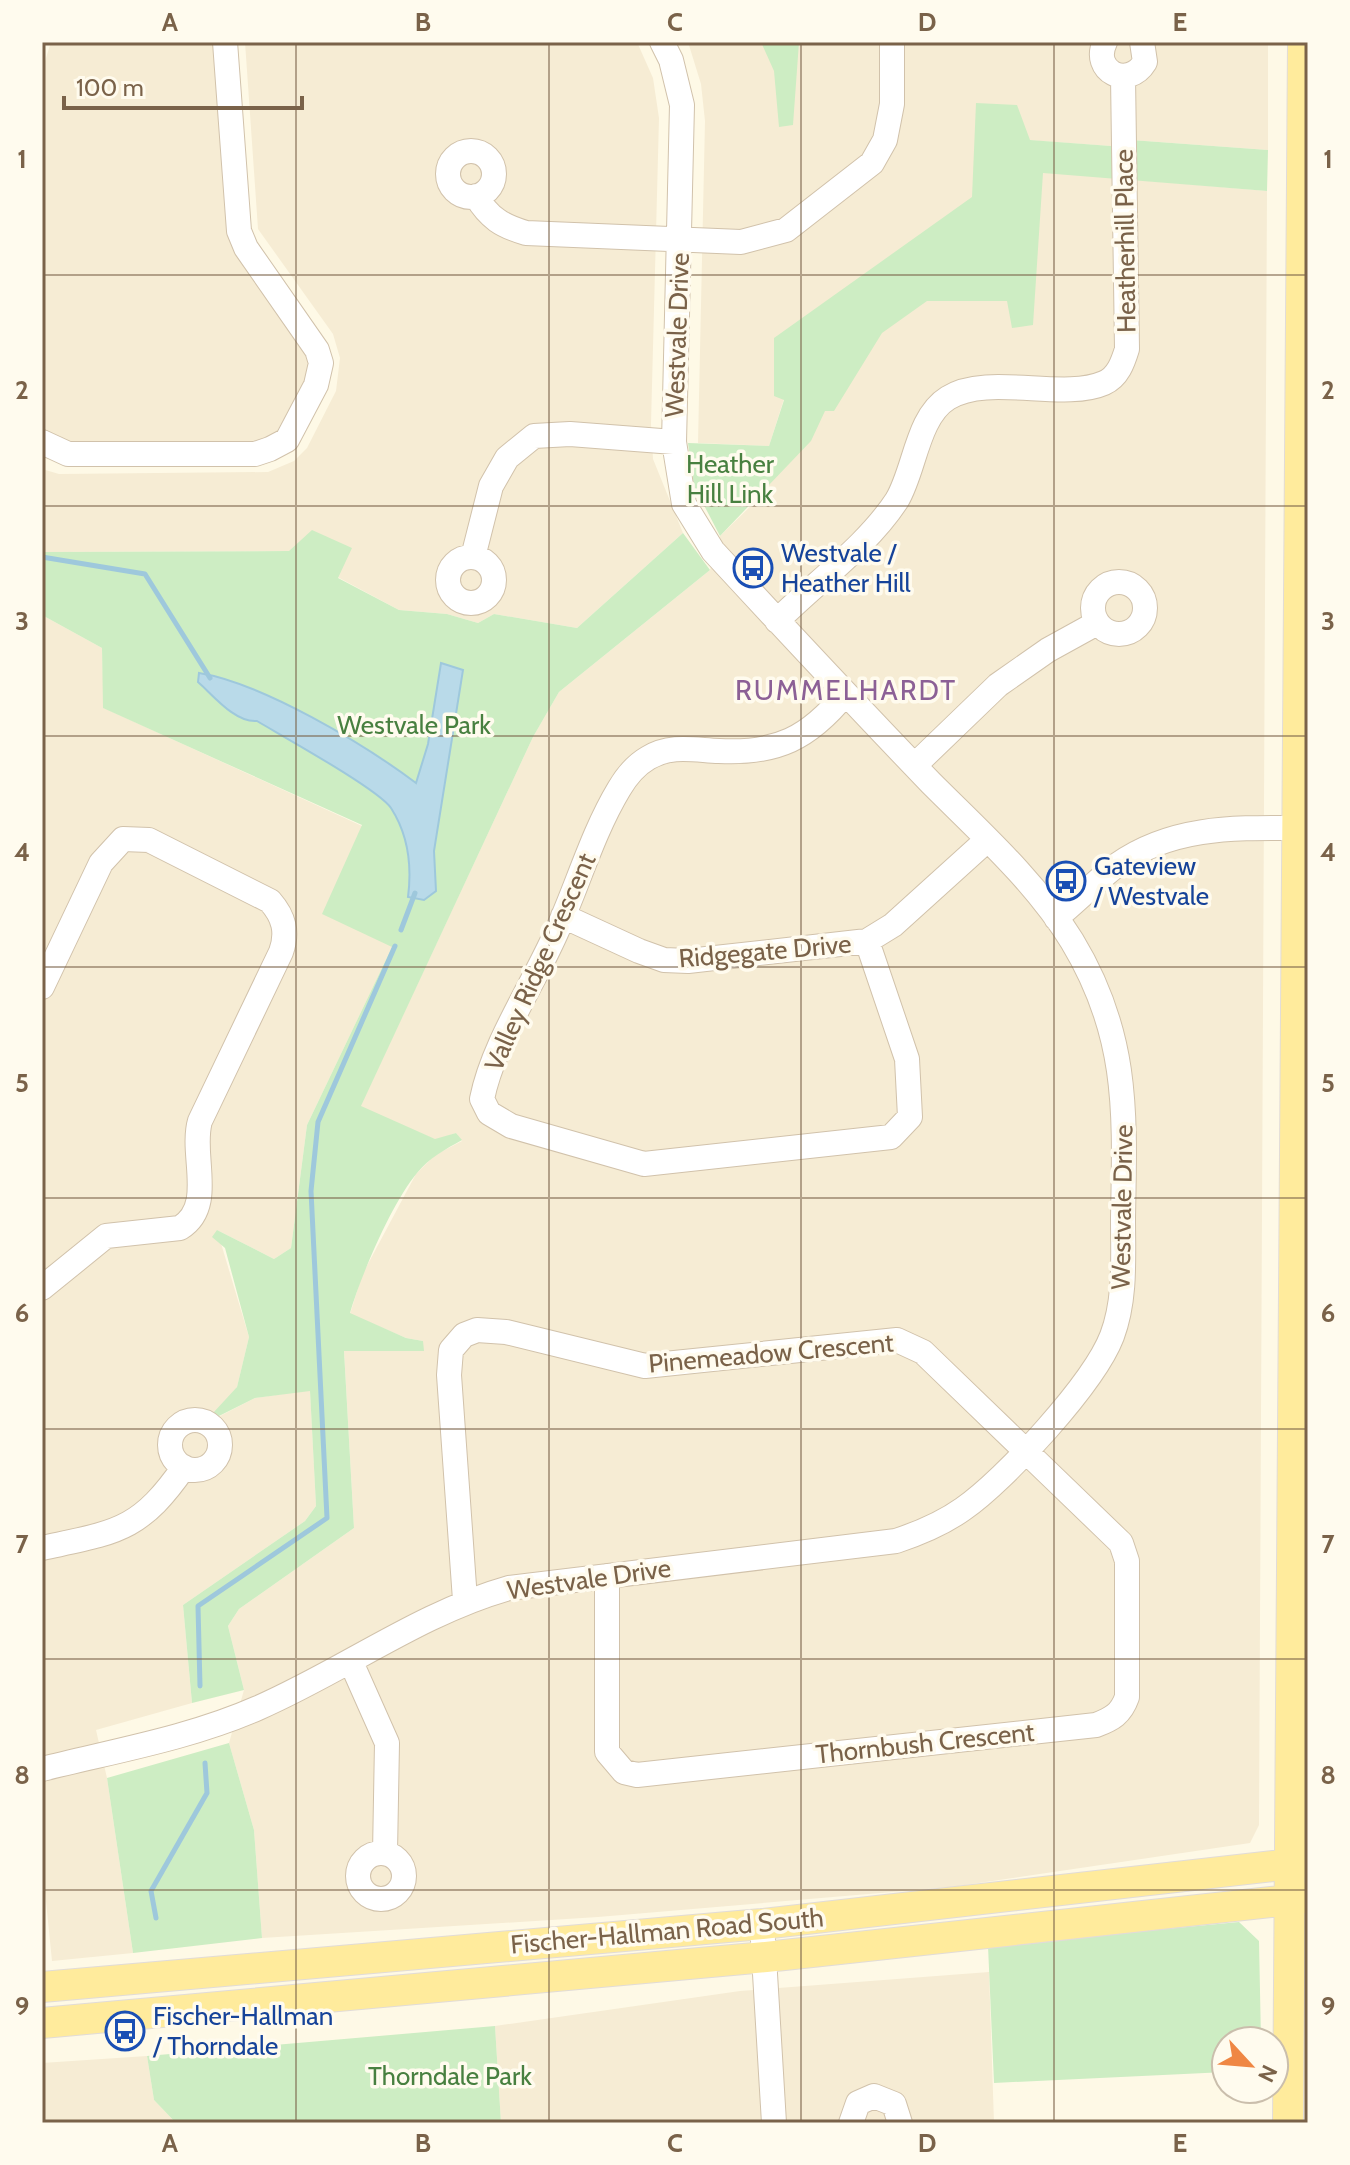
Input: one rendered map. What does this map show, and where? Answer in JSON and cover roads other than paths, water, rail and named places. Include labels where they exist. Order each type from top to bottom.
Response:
[{"type":"main road","points":[[1288,2123],[1300,1899],[1303,42]]},
{"type":"main road","name":"Fischer-Hallman Road South","points":[[42,1987],[762,1924],[1300,1863]]},
{"type":"main road","name":"Fischer-Hallman Road South","points":[[42,2023],[766,1957],[1300,1899]]},
{"type":"street","points":[[42,442],[68,454],[255,454],[287,440],[316,385],[321,363],[317,350],[246,248],[239,231],[225,42]]},
{"type":"street","name":"Westvale Drive","points":[[42,1769],[229,1719],[351,1662],[465,1600],[509,1588],[896,1541],[932,1528],[963,1509],[1024,1450],[1094,1370],[1112,1335],[1122,1290],[1125,1119],[1121,1067],[1107,1014],[1088,970],[1056,918],[987,840],[845,694],[713,551],[684,504],[674,442],[682,105],[671,60],[662,42]]},
{"type":"street","points":[[476,196],[487,214],[503,226],[526,233],[680,242],[763,239],[786,230],[872,163],[885,140],[892,104],[892,42]]},
{"type":"street","points":[[1105,42],[1101,50],[1103,65],[1110,72],[1123,77],[1135,73],[1145,62],[1142,42]]},
{"type":"street","name":"Heatherhill Place","points":[[777,621],[880,523],[897,499],[931,416],[945,399],[973,390],[1084,387],[1105,383],[1117,374],[1127,349],[1123,77]]},
{"type":"street","points":[[473,557],[491,486],[507,458],[534,436],[570,434],[674,442]]},
{"type":"street","points":[[915,765],[998,685],[1048,650],[1097,623]]},
{"type":"street","name":"Valley Ridge Crescent","points":[[845,694],[818,724],[802,736],[776,747],[749,751],[669,749],[649,757],[620,787],[490,1072],[482,1099],[489,1113],[511,1126],[644,1164],[891,1137],[902,1129],[910,1117],[912,1102],[907,1059],[867,941]]},
{"type":"street","points":[[1056,918],[1117,866],[1146,848],[1179,835],[1226,827],[1304,828]]},
{"type":"street","points":[[42,987],[101,863],[123,839],[137,836],[149,840],[270,901],[280,912],[284,925],[281,952],[200,1121],[196,1147],[200,1195],[190,1222],[180,1228],[106,1236],[42,1288]]},
{"type":"street","name":"Ridgegate Drive","points":[[563,916],[664,960],[688,961],[867,941],[893,925],[987,840]]},
{"type":"street","name":"Pinemeadow Crescent","points":[[465,1600],[449,1358],[457,1341],[477,1330],[506,1332],[645,1366],[897,1340],[923,1352],[1024,1450]]},
{"type":"street","name":"Thornbush Crescent","points":[[607,1576],[605,1736],[607,1752],[624,1772],[637,1775],[1096,1725],[1111,1719],[1123,1709],[1127,1697],[1127,1561],[1121,1543],[1106,1525],[1024,1450]]},
{"type":"street","points":[[42,1548],[118,1531],[141,1518],[161,1501],[184,1467]]},
{"type":"street","points":[[351,1662],[387,1743],[385,1853]]},
{"type":"street","points":[[762,1924],[774,2123]]},
{"type":"street","points":[[851,2123],[858,2103],[874,2096],[894,2104],[900,2123]]},
{"type":"water","points":[[441,663],[463,670],[434,851],[436,891],[424,900],[408,897],[410,874],[405,840],[397,819],[383,799],[257,721],[233,713],[198,682],[199,673],[224,679],[282,702],[341,734],[416,783],[428,744]]},
{"type":"waterway","points":[[42,557],[145,574],[210,678]]},
{"type":"waterway","points":[[401,930],[415,893]]},
{"type":"waterway","points":[[200,1686],[198,1606],[327,1518],[311,1191],[318,1122],[395,946]]},
{"type":"waterway","points":[[156,1918],[151,1891],[207,1793],[205,1763]]},
{"type":"place","name":"Westvale / Heather Hill","points":[[753,568]]},
{"type":"place","name":"Gateview / Westvale","points":[[1066,881]]},
{"type":"place","name":"Fischer-Hallman / Thorndale","points":[[125,2031]]},
{"type":"district","name":"RUMMELHARDT","points":[[846,690]]},
{"type":"park label","name":"Heather Hill Link","points":[[730,479]]},
{"type":"park label","name":"Westvale Park","points":[[414,725]]},
{"type":"park label","name":"Thorndale Park","points":[[450,2076]]}]
